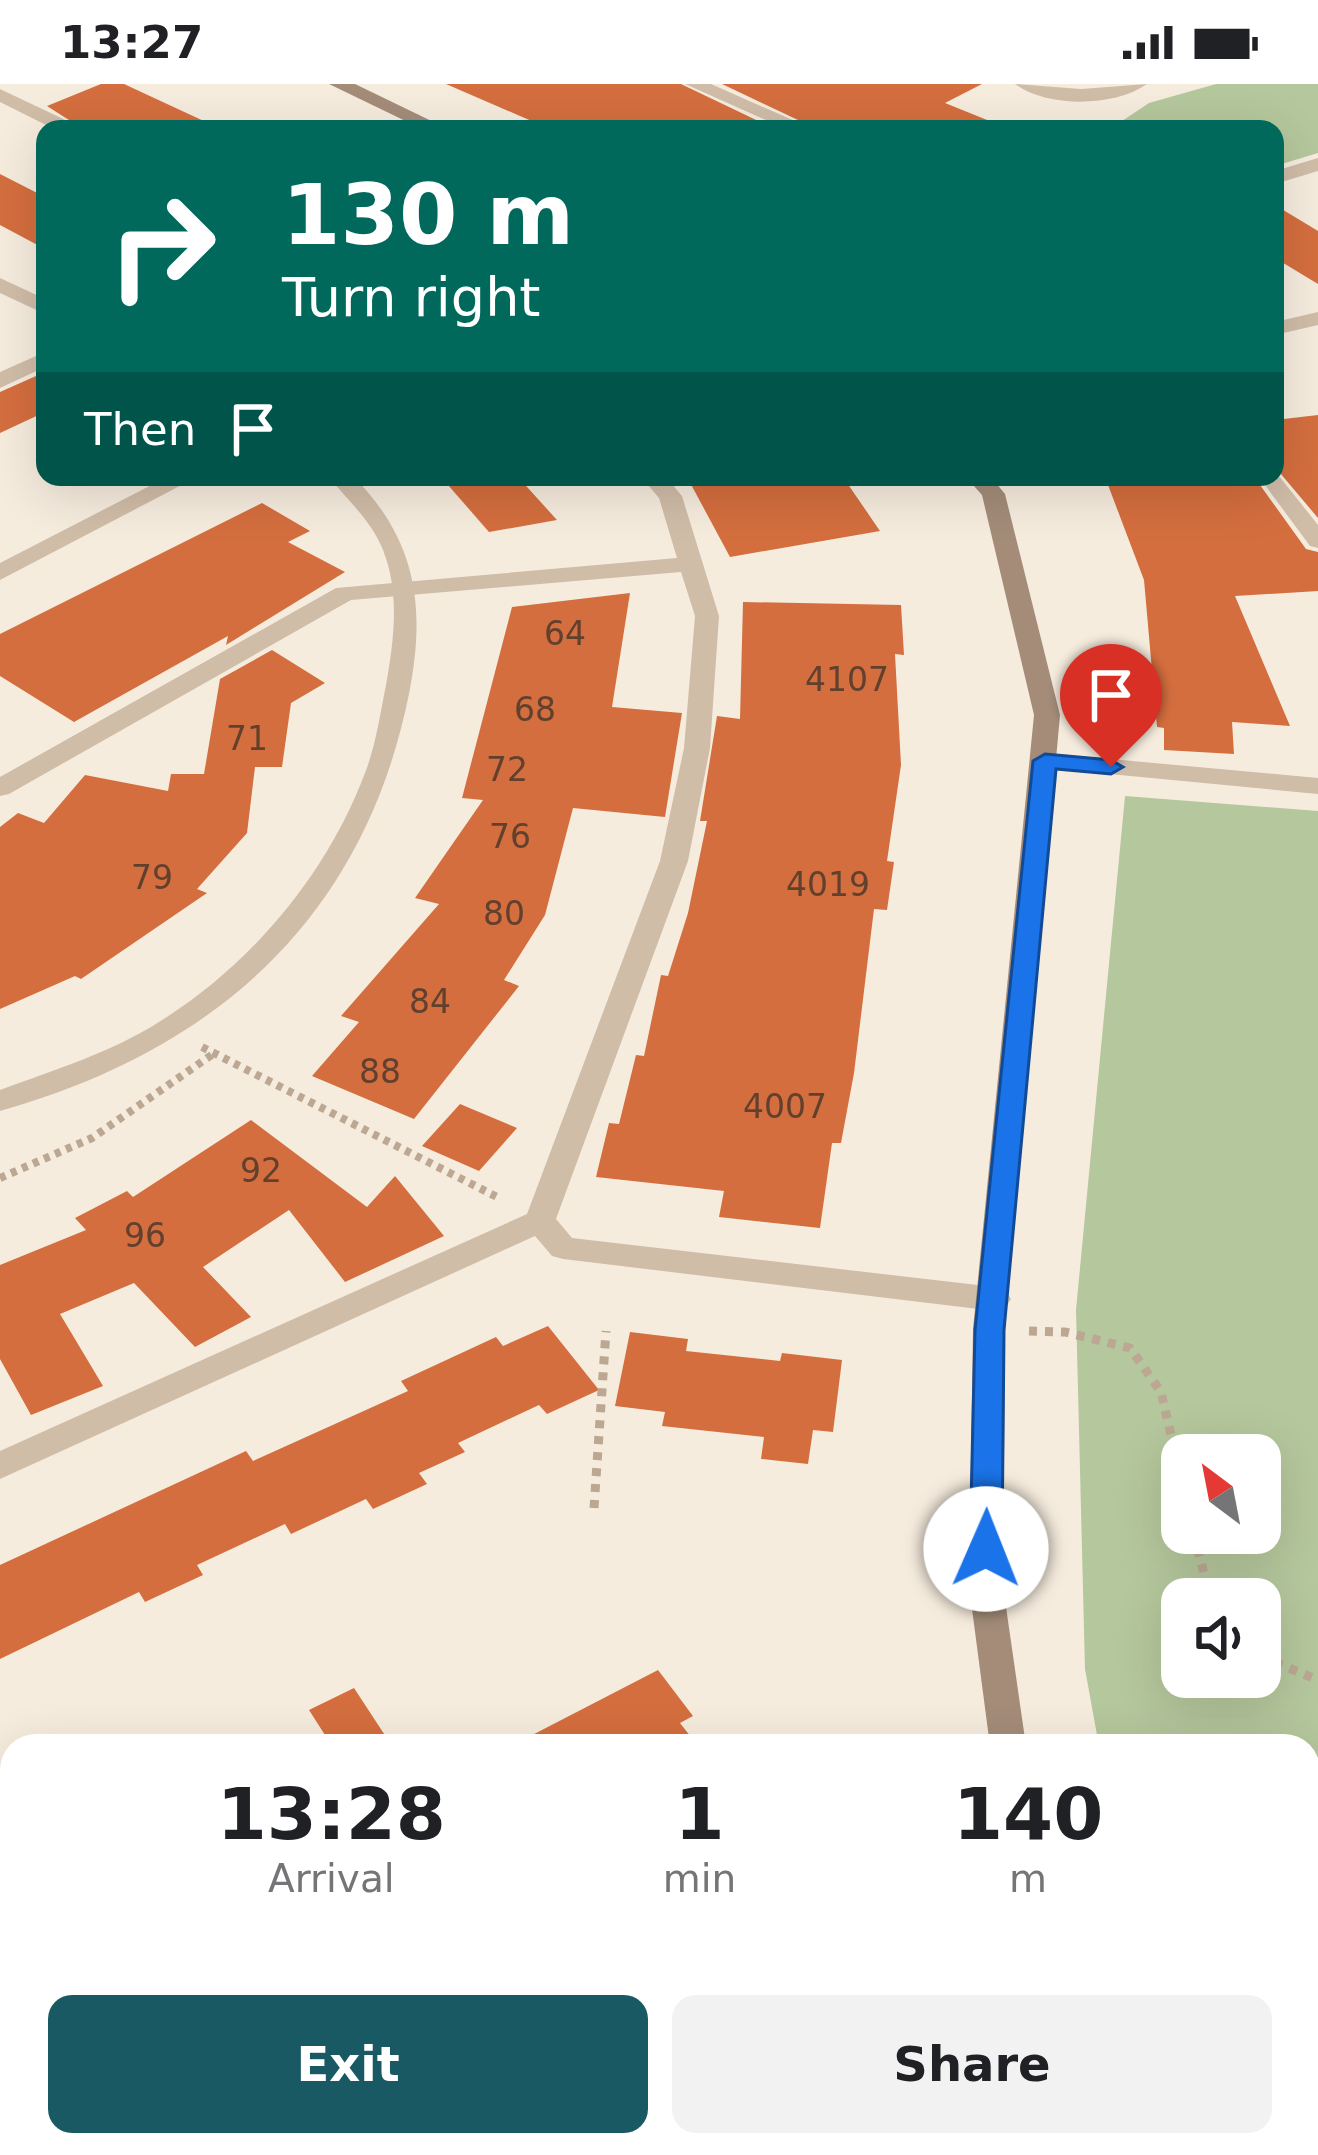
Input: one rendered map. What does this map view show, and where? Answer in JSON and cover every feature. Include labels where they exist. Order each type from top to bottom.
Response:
[{"type":"street","points":[[339,84],[418,120]]},
{"type":"street","points":[[695,84],[781,120]]},
{"type":"street","points":[[1024,84],[1056,96],[1098,96],[1137,84]]},
{"type":"street","points":[[0,95],[51,120]]},
{"type":"street","points":[[1284,175],[1318,164]]},
{"type":"street","points":[[0,284],[36,303]]},
{"type":"street","points":[[1284,327],[1318,318]]},
{"type":"street","points":[[0,382],[36,364]]},
{"type":"street","points":[[0,573],[168,486]]},
{"type":"street","points":[[0,1101],[130,1051],[171,1027],[251,963],[323,885],[379,772],[405,656],[409,585],[378,511],[351,486]]},
{"type":"street","points":[[0,1466],[540,1221],[674,861],[697,748],[707,616],[670,496],[661,486]]},
{"type":"street","points":[[986,486],[993,494],[1047,715],[992,1314],[986,1586],[1006,1734]]},
{"type":"street","points":[[1278,486],[1318,541]]},
{"type":"street","points":[[0,788],[345,593],[691,564]]},
{"type":"street","points":[[1045,761],[1318,786]]},
{"type":"street","points":[[540,1221],[563,1248],[992,1314]]},
{"type":"path","points":[[171,1027],[213,1054],[540,1221]]},
{"type":"path","points":[[0,1178],[92,1138],[213,1054]]},
{"type":"path","points":[[992,1314],[1130,1348],[1160,1392],[1170,1434]]},
{"type":"path","points":[[594,1508],[606,1331]]},
{"type":"path","points":[[1281,1664],[1318,1680]]},
{"type":"green space","points":[[1216,84],[1318,84],[1318,153],[1284,163],[1284,120],[1124,120],[1149,103]]},
{"type":"green space","points":[[1125,796],[1318,811],[1318,1734],[1097,1734],[1085,1669],[1076,1310]]},
{"type":"building","points":[[101,84],[124,84],[202,120],[69,120],[47,106]]},
{"type":"building","points":[[446,84],[681,84],[756,120],[529,120]]},
{"type":"building","points":[[722,84],[982,84],[945,103],[987,120],[798,120]]},
{"type":"building","points":[[0,174],[36,192],[36,244],[0,225]]},
{"type":"building","points":[[1284,210],[1318,231],[1318,284],[1284,263]]},
{"type":"building","points":[[36,376],[36,416],[0,433],[0,392]]},
{"type":"building","points":[[1318,415],[1318,518],[1284,478],[1284,419]]},
{"type":"building","points":[[449,486],[526,486],[557,520],[489,532]]},
{"type":"building","points":[[692,486],[849,486],[880,531],[730,557]]},
{"type":"building","points":[[1108,486],[1261,486],[1306,549],[1318,552],[1318,591],[1235,596],[1290,726],[1232,722],[1234,754],[1164,750],[1164,728],[1157,727],[1144,580]]},
{"type":"building","points":[[262,503],[310,531],[288,542],[345,572],[226,645],[228,636],[74,722],[0,676],[0,634]]},
{"type":"building","points":[[630,593],[612,707],[682,713],[665,817],[573,808],[545,915],[504,980],[519,986],[414,1119],[312,1076],[359,1022],[341,1016],[439,904],[415,898],[483,800],[462,798],[512,607]]},
{"type":"building","points":[[743,602],[901,605],[904,655],[895,654],[901,765],[887,861],[894,862],[887,910],[874,909],[854,1073],[841,1143],[832,1143],[820,1228],[719,1217],[724,1191],[596,1177],[609,1123],[619,1124],[636,1055],[644,1056],[661,975],[668,976],[688,913],[707,821],[700,821],[717,716],[740,719]]},
{"type":"building","points":[[272,650],[325,683],[291,703],[282,767],[255,767],[247,833],[197,889],[207,893],[81,979],[75,976],[0,1009],[0,827],[18,813],[44,823],[85,775],[168,791],[171,774],[204,774],[220,679]]},
{"type":"building","points":[[460,1104],[517,1128],[479,1171],[422,1146]]},
{"type":"building","points":[[251,1120],[367,1207],[395,1176],[444,1236],[345,1282],[289,1210],[203,1267],[251,1317],[195,1347],[134,1283],[60,1314],[103,1386],[31,1415],[0,1359],[0,1265],[86,1230],[75,1218],[127,1191],[133,1197]]},
{"type":"building","points":[[548,1326],[599,1390],[547,1414],[539,1405],[458,1443],[465,1452],[419,1473],[427,1484],[373,1509],[366,1499],[291,1534],[285,1524],[197,1565],[203,1575],[145,1602],[139,1592],[0,1659],[0,1565],[246,1451],[253,1461],[408,1391],[401,1381],[496,1337],[503,1346]]},
{"type":"building","points":[[630,1332],[688,1339],[686,1351],[780,1361],[782,1353],[842,1360],[833,1432],[813,1430],[808,1464],[761,1459],[764,1437],[662,1426],[665,1412],[615,1406]]},
{"type":"building","points":[[658,1670],[693,1716],[680,1723],[689,1734],[534,1734]]},
{"type":"building","points":[[354,1688],[384,1734],[324,1734],[309,1710]]},
{"type":"route","points":[[986,1549],[989,1330],[1045,761],[1111,767]]}]
